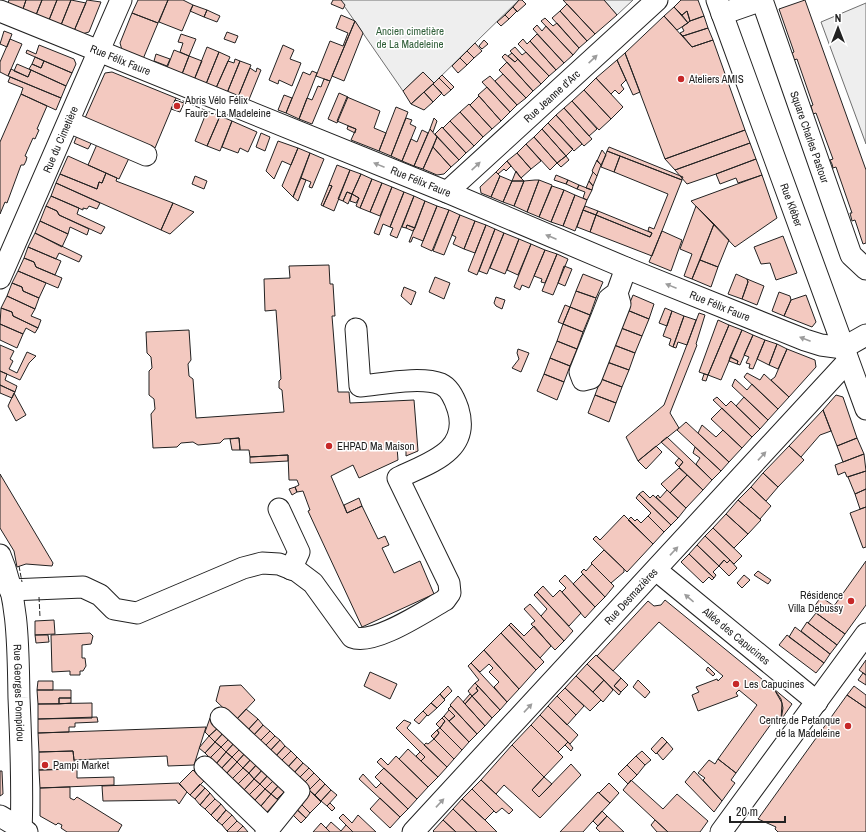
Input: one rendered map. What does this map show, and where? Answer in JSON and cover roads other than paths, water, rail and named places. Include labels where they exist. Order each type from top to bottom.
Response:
[{"type":"street","name":"Rue du Cimetière","points":[[0,278],[121,0]]},
{"type":"street","name":"Rue Jeanne d'Arc","points":[[447,192],[657,0]]},
{"type":"street","name":"Square Charles Pastour","points":[[719,7],[762,0],[851,256],[866,269]]},
{"type":"street","name":"Rue Kléber","points":[[719,7],[866,409]]},
{"type":"street","name":"Rue Félix Faure","points":[[0,10],[447,192],[626,268],[805,340],[845,354]]},
{"type":"street","points":[[69,122],[146,155]]},
{"type":"street","points":[[617,293],[626,268]]},
{"type":"street","points":[[10,590],[83,587],[100,595],[114,610],[137,613],[243,568],[262,563],[279,564],[291,569],[313,583],[352,637],[358,639],[368,638],[392,629],[445,600],[450,592],[448,583],[398,478],[448,453],[456,441],[461,429],[456,403],[450,392],[442,385],[425,380],[360,386],[356,329]]},
{"type":"street","name":"Rue Desmazières","points":[[413,832],[656,570],[845,354],[866,335]]},
{"type":"street","points":[[279,509],[299,552],[291,569]]},
{"type":"street","name":"Rue Georges Pompidou","points":[[0,555],[10,590],[18,668],[23,831]]},
{"type":"street","name":"Allée des Capucines","points":[[656,570],[817,702]]},
{"type":"street","points":[[721,832],[866,634]]},
{"type":"street","points":[[205,767],[267,830],[299,791],[221,718]]},
{"type":"street","points":[[0,816],[23,831]]},
{"type":"place","name":"Ateliers AMIS","points":[[681,79]]},
{"type":"place","name":"Abris Vélo Félix Faure - La Madeleine","points":[[177,106]]},
{"type":"place","name":"EHPAD Ma Maison","points":[[329,446]]},
{"type":"place","name":"Résidence Villa Debussy","points":[[851,601]]},
{"type":"place","name":"Les Capucines","points":[[736,684]]},
{"type":"place","name":"Centre de Petanque de la Madeleine","points":[[848,726]]},
{"type":"place","name":"Pampi Market","points":[[45,765]]},
{"type":"park label","name":"Ancien cimetière de La Madeleine","points":[[410,37]]}]
